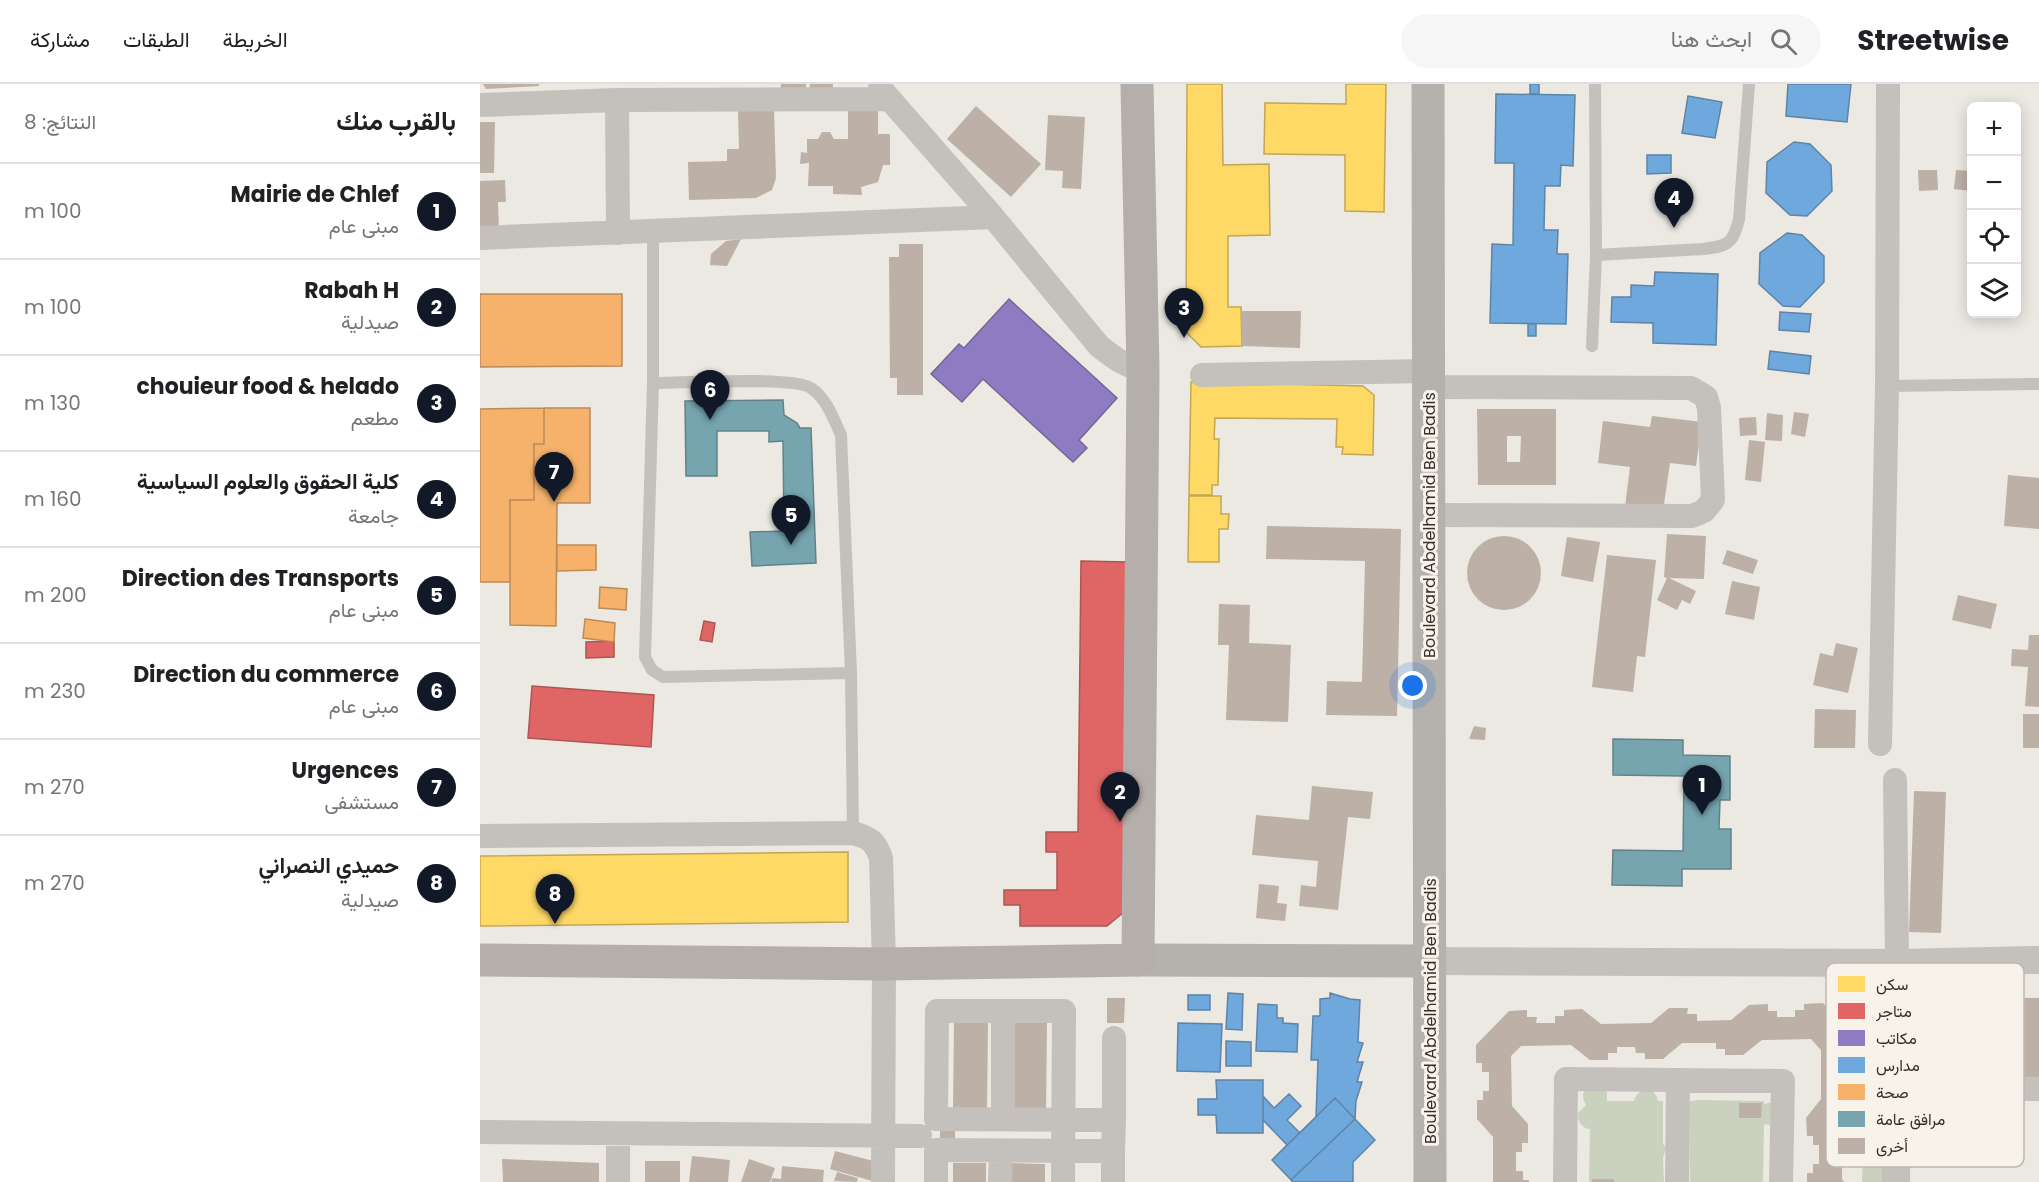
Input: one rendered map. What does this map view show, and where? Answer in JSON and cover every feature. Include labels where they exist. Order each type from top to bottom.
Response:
[{"type":"main road","points":[[1137,84],[1143,370],[1138,960]]},
{"type":"main road","name":"Boulevard Abdelhamid Ben Badis","points":[[1428,84],[1430,1182]]},
{"type":"main road","points":[[480,960],[884,964],[1138,960],[1430,961]]},
{"type":"street","points":[[1880,744],[1887,386],[1888,84]]},
{"type":"street","points":[[480,105],[566,93],[617,100],[883,92],[993,217],[1100,346],[1116,361],[1143,370]]},
{"type":"street","points":[[617,100],[618,233]]},
{"type":"street","points":[[480,238],[993,217]]},
{"type":"street","points":[[1202,375],[1429,379],[1691,388],[1706,397],[1709,408],[1713,500],[1704,511],[1692,516],[1429,515]]},
{"type":"street","points":[[1895,780],[1897,963]]},
{"type":"street","points":[[480,837],[853,833],[876,844],[881,858],[884,964],[883,1182]]},
{"type":"street","points":[[1430,961],[1897,963],[2039,960]]},
{"type":"street","points":[[936,1182],[931,1135],[937,1011],[1064,1011],[1063,1182]]},
{"type":"street","points":[[1003,1119],[1004,1011]]},
{"type":"street","points":[[1113,1182],[1114,1038]]},
{"type":"street","points":[[1565,1182],[1566,1079],[1783,1081],[1781,1182]]},
{"type":"street","points":[[1677,1182],[1678,1080]]},
{"type":"street","points":[[2024,1089],[2039,1089]]},
{"type":"street","points":[[480,1132],[884,1136],[931,1135],[1003,1119],[1114,1120]]},
{"type":"street","points":[[618,1134],[618,1182]]},
{"type":"street","points":[[931,1135],[1000,1151],[1113,1151]]},
{"type":"street","points":[[1000,1151],[1000,1182]]},
{"type":"lane","points":[[1592,346],[1596,255],[1595,84]]},
{"type":"lane","points":[[1596,255],[1703,249],[1730,243],[1736,234],[1739,219],[1749,84]]},
{"type":"lane","points":[[653,232],[653,383],[645,657],[652,670],[663,677],[851,673]]},
{"type":"lane","points":[[653,383],[787,381],[810,387],[828,405],[841,435],[851,673],[853,833]]},
{"type":"lane","points":[[1887,386],[2039,384]]},
{"type":"green space","points":[[1586,1087],[1604,1087],[1607,1101],[1634,1101],[1639,1092],[1646,1089],[1653,1092],[1658,1101],[1663,1101],[1663,1144],[1666,1148],[1663,1158],[1664,1182],[1614,1182],[1614,1179],[1592,1179],[1592,1182],[1589,1182],[1590,1129],[1581,1124],[1578,1113],[1586,1105],[1583,1096]]},
{"type":"green space","points":[[1690,1101],[1764,1101],[1764,1104],[1774,1102],[1774,1126],[1764,1124],[1763,1182],[1690,1182]],"holes":[[[1739,1103],[1761,1103],[1759,1118],[1739,1118]]]},
{"type":"green space","points":[[1862,1167],[1883,1167],[1883,1182],[1862,1182]]},
{"type":"building: سكن","points":[[1187,84],[1222,84],[1223,165],[1269,164],[1270,235],[1228,236],[1228,307],[1241,307],[1242,346],[1201,347],[1186,332]]},
{"type":"building: سكن","points":[[1346,84],[1386,84],[1384,212],[1345,211],[1345,155],[1264,154],[1265,103],[1346,104]]},
{"type":"building: سكن","points":[[1191,382],[1363,386],[1374,395],[1373,455],[1342,454],[1343,447],[1336,447],[1337,419],[1215,418],[1214,439],[1219,439],[1218,485],[1212,485],[1212,495],[1189,495]]},
{"type":"building: سكن","points":[[1189,496],[1221,496],[1221,514],[1229,514],[1228,529],[1219,529],[1219,562],[1188,562]]},
{"type":"building: سكن","points":[[848,852],[848,922],[480,926],[480,856]]},
{"type":"building: متاجر","points":[[1081,561],[1127,562],[1124,912],[1107,926],[1020,926],[1020,905],[1004,905],[1004,890],[1057,890],[1057,852],[1046,852],[1046,832],[1078,832]]},
{"type":"building: متاجر","points":[[704,621],[715,623],[712,642],[700,640]]},
{"type":"building: متاجر","points":[[614,641],[614,657],[586,658],[586,642]]},
{"type":"building: متاجر","points":[[532,686],[654,695],[651,747],[528,738]]},
{"type":"building: مكاتب","points":[[1009,299],[1117,398],[1079,440],[1087,448],[1073,462],[983,379],[962,402],[931,374],[959,344],[964,348]]},
{"type":"building: مدارس","points":[[1530,84],[1539,84],[1539,94],[1530,94]]},
{"type":"building: مدارس","points":[[1788,84],[1851,84],[1847,122],[1786,116]]},
{"type":"building: مدارس","points":[[1496,94],[1575,95],[1573,166],[1561,165],[1560,186],[1545,186],[1544,230],[1558,230],[1557,254],[1568,254],[1566,324],[1490,323],[1492,244],[1513,245],[1514,163],[1495,163]]},
{"type":"building: مدارس","points":[[1688,96],[1722,102],[1715,138],[1682,133]]},
{"type":"building: مدارس","points":[[1794,142],[1810,144],[1831,165],[1832,191],[1807,216],[1790,215],[1766,193],[1767,162]]},
{"type":"building: مدارس","points":[[1647,155],[1671,155],[1671,173],[1647,174]]},
{"type":"building: مدارس","points":[[1787,233],[1802,235],[1824,256],[1824,282],[1800,307],[1783,306],[1759,284],[1760,253]]},
{"type":"building: مدارس","points":[[1655,272],[1718,274],[1716,345],[1653,343],[1653,323],[1611,322],[1612,297],[1631,297],[1631,285],[1654,286]]},
{"type":"building: مدارس","points":[[1780,312],[1811,314],[1809,332],[1779,330]]},
{"type":"building: مدارس","points":[[1528,324],[1536,324],[1536,336],[1528,336]]},
{"type":"building: مدارس","points":[[1770,351],[1811,356],[1809,374],[1768,369]]},
{"type":"building: مدارس","points":[[1228,993],[1243,994],[1242,1030],[1226,1029]]},
{"type":"building: مدارس","points":[[1330,993],[1360,1000],[1358,1042],[1363,1043],[1357,1062],[1363,1062],[1357,1082],[1362,1082],[1356,1101],[1355,1119],[1375,1140],[1353,1162],[1353,1182],[1293,1182],[1272,1160],[1287,1145],[1263,1120],[1263,1133],[1217,1133],[1216,1115],[1198,1115],[1198,1099],[1217,1099],[1216,1080],[1263,1080],[1263,1096],[1274,1108],[1289,1094],[1301,1106],[1287,1120],[1300,1133],[1316,1117],[1318,1060],[1311,1060],[1313,1016],[1320,1016],[1320,999],[1330,998]]},
{"type":"building: مدارس","points":[[1188,995],[1210,995],[1210,1010],[1188,1010]]},
{"type":"building: مدارس","points":[[1258,1004],[1277,1005],[1277,1018],[1283,1018],[1283,1023],[1298,1024],[1297,1052],[1256,1051]]},
{"type":"building: مدارس","points":[[1178,1023],[1222,1024],[1220,1072],[1177,1071]]},
{"type":"building: مدارس","points":[[1226,1041],[1251,1042],[1251,1066],[1226,1066]]},
{"type":"building: مدارس","points":[[1216,1080],[1263,1080],[1263,1133],[1217,1133],[1216,1115],[1198,1115],[1198,1099],[1217,1099]]},
{"type":"building: مدارس","points":[[1335,1098],[1375,1140],[1353,1162],[1353,1182],[1293,1182],[1272,1160]]},
{"type":"building: مدارس","points":[[1355,1119],[1375,1140],[1353,1162],[1353,1182],[1293,1182],[1291,1180]]},
{"type":"building: صحة","points":[[480,294],[622,294],[622,366],[480,367]]},
{"type":"building: صحة","points":[[544,408],[590,408],[590,503],[557,503],[556,626],[510,625],[510,500],[534,500],[534,444],[544,444]]},
{"type":"building: صحة","points":[[544,408],[544,444],[534,444],[534,500],[510,500],[510,582],[480,582],[480,409]]},
{"type":"building: صحة","points":[[557,545],[596,545],[596,570],[557,571]]},
{"type":"building: صحة","points":[[600,587],[627,589],[626,610],[599,608]]},
{"type":"building: صحة","points":[[585,619],[615,623],[614,642],[583,638]]},
{"type":"building: مرافق عامة","points":[[783,400],[784,415],[797,423],[800,428],[811,428],[816,563],[752,566],[750,532],[784,531],[783,441],[769,442],[769,431],[717,431],[717,476],[686,476],[685,401]]},
{"type":"building: مرافق عامة","points":[[1613,739],[1683,740],[1683,755],[1730,756],[1730,800],[1720,800],[1719,829],[1731,829],[1731,869],[1682,869],[1682,886],[1612,885],[1613,850],[1683,851],[1684,776],[1613,775]]},
{"type":"building: أخرى","points":[[483,84],[539,84],[539,86],[486,89]]},
{"type":"building: أخرى","points":[[781,84],[806,84],[806,97],[780,97]]},
{"type":"building: أخرى","points":[[810,84],[833,84],[833,96],[809,96]]},
{"type":"building: أخرى","points":[[976,106],[1041,164],[1011,197],[947,139]]},
{"type":"building: أخرى","points":[[774,109],[776,178],[772,190],[756,198],[689,200],[688,162],[727,161],[727,149],[739,149],[738,110]]},
{"type":"building: أخرى","points":[[848,109],[878,110],[878,134],[890,134],[890,165],[883,165],[878,182],[861,187],[862,195],[833,194],[833,186],[808,186],[809,163],[800,164],[801,152],[807,153],[807,139],[818,139],[822,132],[830,132],[834,139],[848,139]]},
{"type":"building: أخرى","points":[[1048,115],[1085,117],[1081,189],[1062,188],[1063,171],[1045,170]]},
{"type":"building: أخرى","points":[[480,122],[495,122],[494,173],[480,173]]},
{"type":"building: أخرى","points":[[1918,170],[1937,170],[1938,190],[1919,191]]},
{"type":"building: أخرى","points":[[1956,170],[1967,171],[1967,191],[1954,189]]},
{"type":"building: أخرى","points":[[505,180],[506,202],[498,202],[499,229],[480,230],[480,181]]},
{"type":"building: أخرى","points":[[741,239],[727,266],[710,265],[711,254],[726,241]]},
{"type":"building: أخرى","points":[[899,244],[923,244],[923,395],[897,395],[897,378],[890,378],[889,257],[899,257]]},
{"type":"building: أخرى","points":[[1241,311],[1301,311],[1300,348],[1242,346]]},
{"type":"building: أخرى","points":[[1477,409],[1556,409],[1556,485],[1478,485]],"holes":[[[1507,436],[1521,436],[1520,462],[1507,462]]]},
{"type":"building: أخرى","points":[[1794,412],[1809,414],[1805,437],[1791,434]]},
{"type":"building: أخرى","points":[[1767,413],[1783,415],[1782,441],[1765,440]]},
{"type":"building: أخرى","points":[[1652,416],[1702,422],[1696,466],[1670,463],[1663,511],[1625,507],[1630,467],[1598,463],[1603,421],[1650,427]]},
{"type":"building: أخرى","points":[[1756,417],[1757,435],[1740,436],[1739,418]]},
{"type":"building: أخرى","points":[[1749,440],[1765,442],[1761,482],[1745,480]]},
{"type":"building: أخرى","points":[[2008,475],[2039,478],[2039,529],[2004,526]]},
{"type":"building: أخرى","points":[[1267,526],[1401,529],[1397,716],[1326,715],[1327,681],[1362,682],[1365,561],[1266,559]]},
{"type":"building: أخرى","points":[[1667,534],[1706,536],[1704,579],[1669,578],[1696,591],[1690,604],[1682,600],[1677,610],[1657,600],[1667,578],[1664,577]]},
{"type":"building: أخرى","points":[[1497,536],[1511,536],[1525,542],[1535,552],[1541,566],[1541,580],[1535,594],[1525,604],[1511,610],[1497,610],[1483,604],[1473,594],[1467,580],[1467,566],[1473,552],[1483,542]]},
{"type":"building: أخرى","points":[[1567,537],[1600,542],[1593,582],[1561,576]]},
{"type":"building: أخرى","points":[[1727,550],[1758,560],[1753,574],[1722,564]]},
{"type":"building: أخرى","points":[[1607,555],[1656,560],[1645,657],[1637,656],[1633,692],[1592,687]]},
{"type":"building: أخرى","points":[[1732,581],[1760,587],[1754,620],[1725,614]]},
{"type":"building: أخرى","points":[[1958,595],[1997,604],[1991,629],[1952,620]]},
{"type":"building: أخرى","points":[[1219,604],[1250,605],[1249,643],[1291,645],[1288,722],[1226,720],[1229,645],[1218,645]]},
{"type":"building: أخرى","points":[[2029,635],[2039,635],[2039,707],[2025,706],[2028,667],[2011,666],[2012,649],[2028,650]]},
{"type":"building: أخرى","points":[[1836,643],[1858,648],[1848,693],[1813,685],[1820,653],[1833,656]]},
{"type":"building: أخرى","points":[[1815,709],[1856,710],[1855,748],[1814,748]]},
{"type":"building: أخرى","points":[[2023,714],[2039,714],[2039,748],[2023,748]]},
{"type":"building: أخرى","points":[[1474,726],[1486,728],[1485,740],[1469,739]]},
{"type":"building: أخرى","points":[[1312,786],[1373,792],[1370,819],[1348,817],[1338,910],[1299,906],[1301,885],[1316,887],[1318,861],[1252,855],[1256,815],[1309,820]]},
{"type":"building: أخرى","points":[[1914,791],[1946,792],[1941,933],[1909,932]]},
{"type":"building: أخرى","points":[[1259,884],[1279,886],[1277,903],[1287,904],[1285,921],[1256,918]]},
{"type":"building: أخرى","points":[[1107,998],[1125,998],[1124,1023],[1107,1023]]},
{"type":"building: أخرى","points":[[2024,998],[2039,998],[2039,1077],[2024,1077]]},
{"type":"building: أخرى","points":[[1823,1003],[1826,1006],[1826,1167],[1842,1167],[1844,1182],[1807,1182],[1807,1173],[1813,1173],[1813,1164],[1819,1164],[1819,1145],[1813,1145],[1813,1136],[1807,1136],[1806,1118],[1821,1099],[1821,1050],[1811,1039],[1762,1040],[1743,1055],[1725,1055],[1725,1049],[1716,1049],[1716,1043],[1682,1043],[1663,1059],[1645,1059],[1645,1053],[1636,1053],[1635,1047],[1617,1047],[1617,1053],[1608,1053],[1608,1060],[1590,1060],[1571,1045],[1521,1046],[1511,1056],[1512,1106],[1528,1124],[1528,1143],[1522,1143],[1522,1152],[1516,1152],[1516,1171],[1523,1171],[1523,1180],[1529,1180],[1529,1182],[1493,1182],[1493,1137],[1477,1119],[1477,1100],[1483,1100],[1483,1091],[1489,1091],[1489,1072],[1482,1072],[1482,1063],[1476,1063],[1476,1045],[1509,1011],[1527,1010],[1527,1017],[1537,1017],[1536,1023],[1555,1023],[1555,1016],[1564,1016],[1564,1010],[1582,1009],[1601,1024],[1651,1023],[1669,1008],[1688,1008],[1687,1014],[1697,1014],[1697,1021],[1731,1020],[1749,1005],[1768,1004],[1768,1011],[1777,1011],[1777,1017],[1795,1017],[1795,1010],[1804,1010],[1804,1004]]},
{"type":"building: أخرى","points":[[954,1021],[988,1022],[987,1110],[953,1110]]},
{"type":"building: أخرى","points":[[1013,1022],[1047,1022],[1046,1110],[1012,1110]]},
{"type":"building: أخرى","points":[[1739,1103],[1762,1103],[1761,1118],[1739,1118]]},
{"type":"building: أخرى","points":[[955,1130],[955,1143],[940,1143],[940,1131]]},
{"type":"building: أخرى","points":[[835,1151],[881,1163],[876,1182],[830,1169]]},
{"type":"building: أخرى","points":[[692,1156],[730,1160],[728,1182],[689,1182]]},
{"type":"building: أخرى","points":[[502,1159],[599,1163],[599,1182],[503,1182]]},
{"type":"building: أخرى","points":[[749,1159],[775,1168],[770,1182],[741,1182]]},
{"type":"building: أخرى","points":[[645,1161],[680,1161],[680,1182],[645,1182]]},
{"type":"building: أخرى","points":[[953,1163],[986,1163],[986,1182],[953,1182]]},
{"type":"building: أخرى","points":[[1011,1163],[1045,1164],[1045,1182],[1011,1182]]},
{"type":"building: أخرى","points":[[782,1166],[824,1170],[823,1182],[771,1182],[772,1178],[781,1179]]},
{"type":"building: أخرى","points":[[837,1172],[858,1178],[857,1182],[834,1181]]},
{"type":"building: أخرى","points":[[1592,1179],[1614,1179],[1614,1182],[1592,1182]]},
{"type":"place","name":"كلية الحقوق والعلوم السياسية","points":[[1674,228]]},
{"type":"place","name":"chouieur food & helado","points":[[1184,338]]},
{"type":"place","name":"Direction du commerce","points":[[710,420]]},
{"type":"place","name":"Urgences","points":[[554,502]]},
{"type":"place","name":"Direction des Transports","points":[[791,545]]},
{"type":"place","name":"Mairie de Chlef","points":[[1702,815]]},
{"type":"place","name":"Rabah H","points":[[1120,822]]},
{"type":"place","name":"حميدي النصراني","points":[[555,924]]}]
